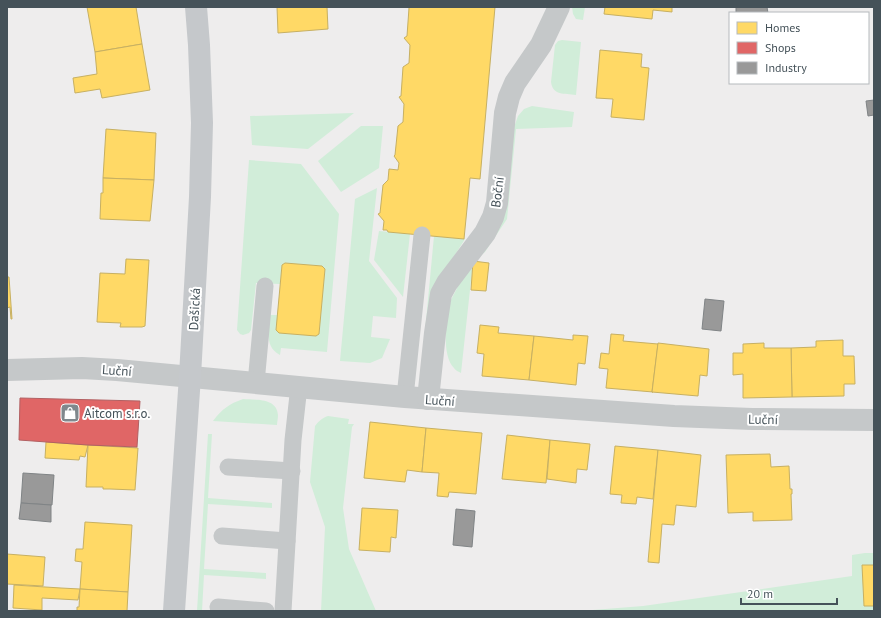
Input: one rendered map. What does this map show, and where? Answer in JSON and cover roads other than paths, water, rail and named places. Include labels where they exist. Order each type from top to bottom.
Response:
[{"type":"main road","name":"Dašická","points":[[174,611],[190,376],[200,197],[202,123],[196,7]]},
{"type":"street","name":"Boční","points":[[428,399],[441,294],[447,282],[484,233],[493,217],[497,203],[504,113],[515,84],[541,45],[558,7]]},
{"type":"street","name":"Luční","points":[[7,370],[82,368],[117,370],[428,399],[674,416],[752,419],[874,420]]},
{"type":"lane","points":[[405,397],[422,235]]},
{"type":"lane","points":[[256,383],[265,286]]},
{"type":"lane","points":[[283,611],[298,386]]},
{"type":"lane","points":[[228,467],[292,471]]},
{"type":"lane","points":[[222,536],[287,541]]},
{"type":"lane","points":[[218,607],[266,611]]},
{"type":"place","name":"Aitcom s.r.o.","points":[[70,413]]}]
